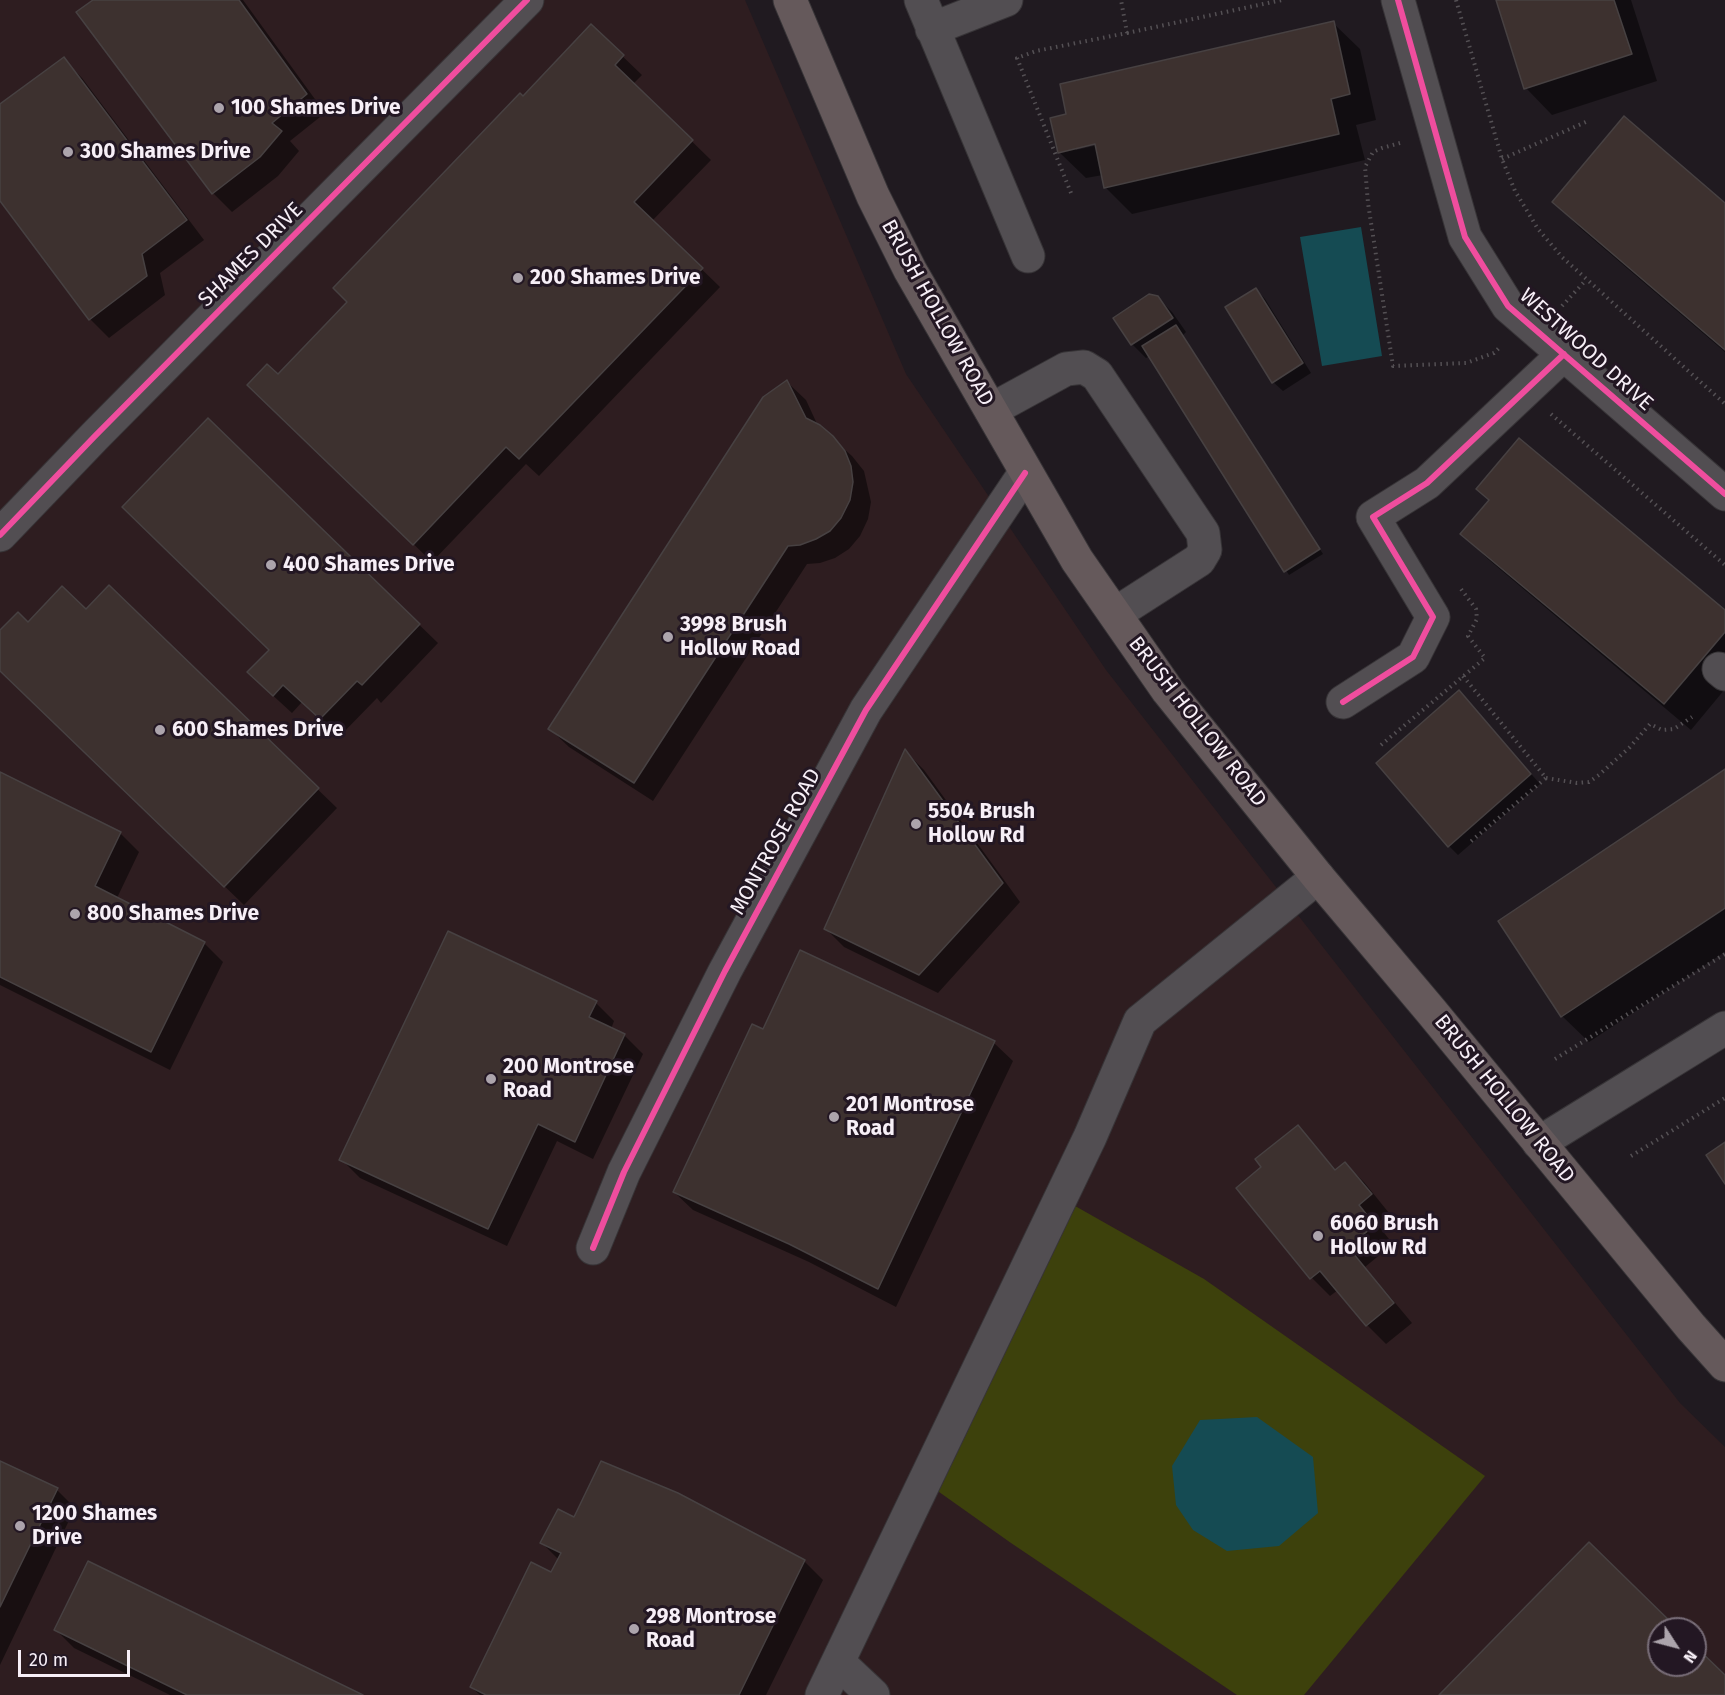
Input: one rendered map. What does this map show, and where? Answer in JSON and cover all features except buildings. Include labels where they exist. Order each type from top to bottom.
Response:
[{"type":"main road","name":"BRUSH HOLLOW ROAD","points":[[790,0],[873,196],[893,237],[931,310],[1077,560],[1168,691],[1318,877],[1725,1365]]},
{"type":"street","name":"SHAMES DRIVE","points":[[0,535],[527,0]]},
{"type":"street","points":[[1006,0],[926,15],[1028,256]]},
{"type":"street","name":"WESTWOOD DRIVE","points":[[1398,0],[1465,237],[1508,306],[1725,494]]},
{"type":"street","points":[[1343,702],[1413,657],[1433,617],[1372,518],[1427,483],[1564,354]]},
{"type":"street","points":[[991,410],[1066,369],[1084,368],[1097,375],[1203,533],[1205,550],[1199,560],[1115,614]]},
{"type":"street","name":"MONTROSE ROAD","points":[[593,1248],[624,1172],[722,978],[866,710],[1025,473]]},
{"type":"street","points":[[822,1695],[1090,1137],[1140,1021],[1318,877]]},
{"type":"street","points":[[1539,1143],[1725,1028]]},
{"type":"street","points":[[839,1663],[873,1695]]},
{"type":"path","points":[[1121,0],[1127,33]]},
{"type":"path","points":[[1071,193],[1017,58],[1036,51],[1282,0]]},
{"type":"path","points":[[1456,0],[1502,159],[1515,191],[1538,230],[1562,257],[1725,404]]},
{"type":"path","points":[[1502,159],[1587,122]]},
{"type":"path","points":[[1436,134],[1382,147],[1373,152],[1365,167],[1368,203],[1393,366],[1466,363],[1494,353],[1527,323]]},
{"type":"path","points":[[1545,409],[1725,565]]},
{"type":"path","points":[[1381,745],[1485,658],[1468,636],[1477,620],[1476,609],[1457,584]]},
{"type":"path","points":[[1463,676],[1546,778],[1577,783],[1589,782],[1630,747],[1650,724],[1662,730],[1674,729],[1692,717]]},
{"type":"path","points":[[1468,843],[1546,778]]},
{"type":"path","points":[[1555,1059],[1725,954]]},
{"type":"path","points":[[1631,1156],[1725,1098]]},
{"type":"shaded area","points":[[0,0],[745,0],[906,374],[1106,670],[1680,1403],[1725,1447],[1725,1695],[0,1695]]},
{"type":"green space","points":[[1061,1198],[1204,1279],[1485,1476],[1304,1695],[1237,1695],[1011,1543],[925,1482]]},
{"type":"water","points":[[1361,227],[1382,356],[1322,366],[1300,237]]},
{"type":"water","points":[[1257,1417],[1313,1457],[1318,1513],[1279,1546],[1227,1551],[1193,1530],[1176,1505],[1172,1466],[1200,1420]]},
{"type":"cycle path","points":[[0,535],[527,0]]},
{"type":"cycle path","points":[[1398,0],[1465,237],[1508,306],[1725,494]]},
{"type":"cycle path","points":[[1343,702],[1413,657],[1433,617],[1373,517],[1427,483],[1564,354]]},
{"type":"cycle path","points":[[593,1248],[624,1172],[725,971],[866,710],[1025,473]]},
{"type":"place","name":"100 Shames Drive","points":[[219,108]]},
{"type":"place","name":"300 Shames Drive","points":[[68,152]]},
{"type":"place","name":"200 Shames Drive","points":[[518,278]]},
{"type":"place","name":"400 Shames Drive","points":[[271,565]]},
{"type":"place","name":"3998 Brush Hollow Road","points":[[668,637]]},
{"type":"place","name":"600 Shames Drive","points":[[160,730]]},
{"type":"place","name":"5504 Brush Hollow Rd","points":[[916,824]]},
{"type":"place","name":"800 Shames Drive","points":[[75,914]]},
{"type":"place","name":"200 Montrose Road","points":[[491,1079]]},
{"type":"place","name":"201 Montrose Road","points":[[834,1117]]},
{"type":"place","name":"6060 Brush Hollow Rd","points":[[1318,1236]]},
{"type":"place","name":"1200 Shames Drive","points":[[20,1526]]},
{"type":"place","name":"298 Montrose Road","points":[[634,1629]]}]
